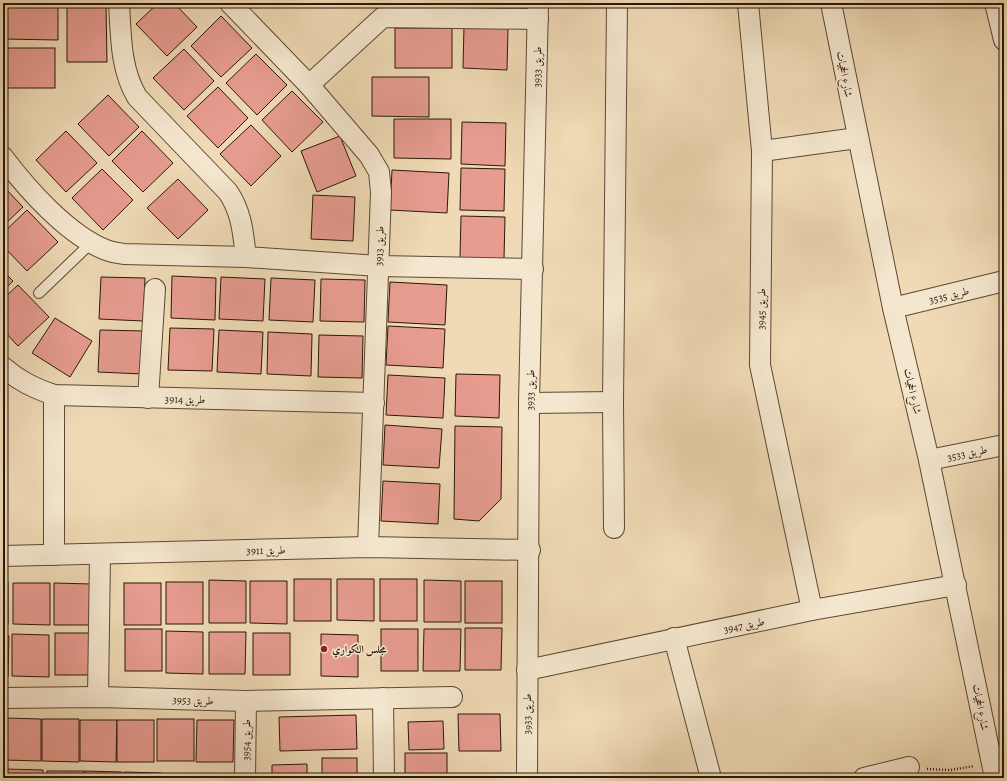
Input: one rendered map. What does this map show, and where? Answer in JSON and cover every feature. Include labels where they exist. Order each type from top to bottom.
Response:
[{"type":"street","points":[[119,3],[124,69],[132,88],[137,97],[228,192],[234,201],[242,221],[246,257]]},
{"type":"street","name":"طريق 3913","points":[[230,3],[309,85],[369,155],[379,172],[381,192],[379,266],[368,547]]},
{"type":"street","points":[[614,528],[613,402],[617,3]]},
{"type":"street","name":"طريق 3945","points":[[748,3],[762,151],[760,366],[812,610]]},
{"type":"street","name":"شارع الحجيات","points":[[831,3],[857,138],[893,308],[929,460],[994,771]]},
{"type":"street","points":[[995,3],[1004,40]]},
{"type":"street","points":[[309,85],[383,10],[538,11]]},
{"type":"street","name":"طريق 3933","points":[[528,778],[527,670],[530,550],[529,404],[538,11]]},
{"type":"street","points":[[762,151],[857,138]]},
{"type":"street","points":[[3,157],[48,207],[69,226],[91,243],[107,250],[124,254],[246,257],[379,266],[533,269]]},
{"type":"street","name":"طريق 3535","points":[[893,308],[1004,281]]},
{"type":"street","points":[[148,398],[155,289]]},
{"type":"street","name":"طريق 3914","points":[[3,367],[16,378],[34,388],[54,395],[374,403]]},
{"type":"street","points":[[54,395],[54,555]]},
{"type":"street","points":[[529,404],[613,402]]},
{"type":"street","name":"طريق 3533","points":[[929,460],[1004,445]]},
{"type":"street","name":"طريق 3911","points":[[3,556],[368,547],[530,550]]},
{"type":"street","points":[[98,697],[100,554]]},
{"type":"street","name":"طريق 3947","points":[[527,670],[812,610],[956,585]]},
{"type":"street","points":[[674,638],[711,778]]},
{"type":"street","name":"طريق 3953","points":[[3,698],[98,697],[246,701],[452,697]]},
{"type":"street","points":[[383,698],[384,778]]},
{"type":"street","name":"طريق 3954","points":[[245,778],[246,701]]},
{"type":"street","points":[[864,778],[910,767]]},
{"type":"lane","points":[[39,293],[91,243]]},
{"type":"path","points":[[910,767],[994,771]]},
{"type":"building","points":[[3,3],[58,3],[58,40],[3,39]]},
{"type":"building","points":[[158,3],[174,3],[197,27],[167,56],[136,24]]},
{"type":"building","points":[[521,3],[521,5],[464,4]]},
{"type":"building","points":[[67,5],[106,5],[107,62],[67,62]]},
{"type":"building","points":[[221,16],[252,48],[221,77],[191,46]]},
{"type":"building","points":[[464,26],[508,28],[507,70],[463,68]]},
{"type":"building","points":[[395,28],[452,28],[452,68],[395,68]]},
{"type":"building","points":[[3,48],[55,48],[55,88],[3,88]]},
{"type":"building","points":[[184,49],[214,81],[184,110],[153,78]]},
{"type":"building","points":[[256,54],[287,85],[257,115],[226,83]]},
{"type":"building","points":[[372,77],[429,77],[429,117],[372,116]]},
{"type":"building","points":[[218,87],[248,118],[218,148],[187,116]]},
{"type":"building","points":[[292,91],[323,122],[292,152],[262,120]]},
{"type":"building","points":[[108,95],[139,127],[109,156],[78,124]]},
{"type":"building","points":[[394,119],[451,119],[451,159],[394,158]]},
{"type":"building","points":[[462,122],[506,123],[505,166],[461,164]]},
{"type":"building","points":[[251,125],[281,156],[251,186],[220,154]]},
{"type":"building","points":[[66,131],[97,163],[66,192],[36,160]]},
{"type":"building","points":[[142,131],[173,163],[143,192],[112,161]]},
{"type":"building","points":[[340,136],[356,176],[317,192],[301,151]]},
{"type":"building","points":[[461,168],[505,169],[504,211],[460,210]]},
{"type":"building","points":[[102,169],[133,200],[103,230],[72,198]]},
{"type":"building","points":[[392,170],[449,173],[447,213],[390,210]]},
{"type":"building","points":[[178,179],[208,210],[178,239],[147,208]]},
{"type":"building","points":[[3,186],[23,207],[3,226]]},
{"type":"building","points":[[313,195],[355,197],[353,241],[311,239]]},
{"type":"building","points":[[27,210],[58,242],[27,271],[3,246],[3,233]]},
{"type":"building","points":[[461,216],[505,217],[504,259],[460,258]]},
{"type":"building","points":[[3,271],[13,281],[3,291]]},
{"type":"building","points":[[172,276],[216,278],[215,320],[171,318]]},
{"type":"building","points":[[101,277],[145,278],[143,321],[99,319]]},
{"type":"building","points":[[221,277],[265,279],[263,321],[219,319]]},
{"type":"building","points":[[271,278],[315,280],[313,322],[269,320]]},
{"type":"building","points":[[321,279],[365,280],[364,322],[320,321]]},
{"type":"building","points":[[390,282],[447,285],[445,325],[388,322]]},
{"type":"building","points":[[18,285],[49,317],[18,346],[3,330],[3,299]]},
{"type":"building","points":[[55,318],[92,341],[70,377],[32,353]]},
{"type":"building","points":[[388,326],[445,329],[443,368],[386,365]]},
{"type":"building","points":[[170,328],[214,329],[212,371],[168,370]]},
{"type":"building","points":[[100,330],[144,331],[142,374],[98,372]]},
{"type":"building","points":[[219,330],[263,332],[261,374],[217,372]]},
{"type":"building","points":[[268,332],[312,334],[311,376],[267,374]]},
{"type":"building","points":[[319,335],[363,336],[362,378],[318,377]]},
{"type":"building","points":[[456,374],[500,375],[499,418],[455,416]]},
{"type":"building","points":[[388,375],[445,378],[443,418],[386,415]]},
{"type":"building","points":[[385,425],[442,429],[439,468],[383,465]]},
{"type":"building","points":[[455,426],[502,427],[501,499],[479,521],[454,519]]},
{"type":"building","points":[[383,481],[440,484],[438,524],[381,521]]},
{"type":"building","points":[[294,579],[331,579],[331,621],[294,621]]},
{"type":"building","points":[[337,579],[374,579],[374,621],[337,620]]},
{"type":"building","points":[[380,579],[417,579],[417,621],[380,621]]},
{"type":"building","points":[[209,580],[246,581],[246,623],[209,623]]},
{"type":"building","points":[[424,580],[461,581],[461,622],[424,622]]},
{"type":"building","points":[[250,581],[287,581],[287,624],[250,623]]},
{"type":"building","points":[[465,581],[502,581],[502,623],[465,623]]},
{"type":"building","points":[[3,582],[8,582],[8,624],[3,624]]},
{"type":"building","points":[[166,582],[203,582],[203,624],[166,624]]},
{"type":"building","points":[[13,583],[50,583],[50,625],[13,624]]},
{"type":"building","points":[[54,583],[91,584],[91,625],[54,625]]},
{"type":"building","points":[[124,583],[161,583],[161,625],[124,625]]},
{"type":"building","points":[[465,628],[502,628],[501,670],[465,670]]},
{"type":"building","points":[[125,629],[162,629],[162,671],[125,671]]},
{"type":"building","points":[[381,629],[418,629],[418,671],[381,671]]},
{"type":"building","points":[[424,629],[461,629],[460,671],[423,671]]},
{"type":"building","points":[[166,631],[203,632],[203,674],[166,673]]},
{"type":"building","points":[[209,632],[246,632],[245,674],[209,674]]},
{"type":"building","points":[[55,633],[92,633],[92,675],[55,675]]},
{"type":"building","points":[[253,633],[290,633],[290,675],[253,675]]},
{"type":"building","points":[[12,634],[49,635],[49,677],[12,676]]},
{"type":"building","points":[[321,634],[358,635],[358,677],[321,676]]},
{"type":"building","points":[[3,635],[9,636],[8,677],[3,677]]},
{"type":"building","points":[[458,714],[500,714],[501,751],[459,751]]},
{"type":"building","points":[[356,715],[357,749],[280,751],[279,717]]},
{"type":"building","points":[[4,718],[41,719],[41,761],[4,760]]},
{"type":"building","points":[[42,719],[79,719],[79,762],[42,761]]},
{"type":"building","points":[[157,719],[194,719],[194,761],[157,761]]},
{"type":"building","points":[[80,720],[117,720],[116,762],[80,761]]},
{"type":"building","points":[[117,720],[154,720],[154,762],[117,762]]},
{"type":"building","points":[[197,720],[234,720],[233,762],[196,762]]},
{"type":"building","points":[[443,721],[444,749],[409,750],[408,722]]},
{"type":"building","points":[[405,753],[447,753],[447,778],[405,778]]},
{"type":"building","points":[[322,758],[357,758],[357,778],[322,778]]},
{"type":"building","points":[[307,764],[307,778],[272,778],[272,765]]},
{"type":"building","points":[[6,769],[43,770],[43,778],[6,778]]},
{"type":"building","points":[[47,771],[84,771],[84,778],[47,778]]},
{"type":"building","points":[[85,771],[122,772],[122,778],[85,778]]},
{"type":"building","points":[[124,772],[161,773],[161,778],[124,778]]},
{"type":"building","points":[[223,774],[223,778],[167,778],[166,775]]},
{"type":"place","name":"مجلس الكواري","points":[[324,649]]}]
